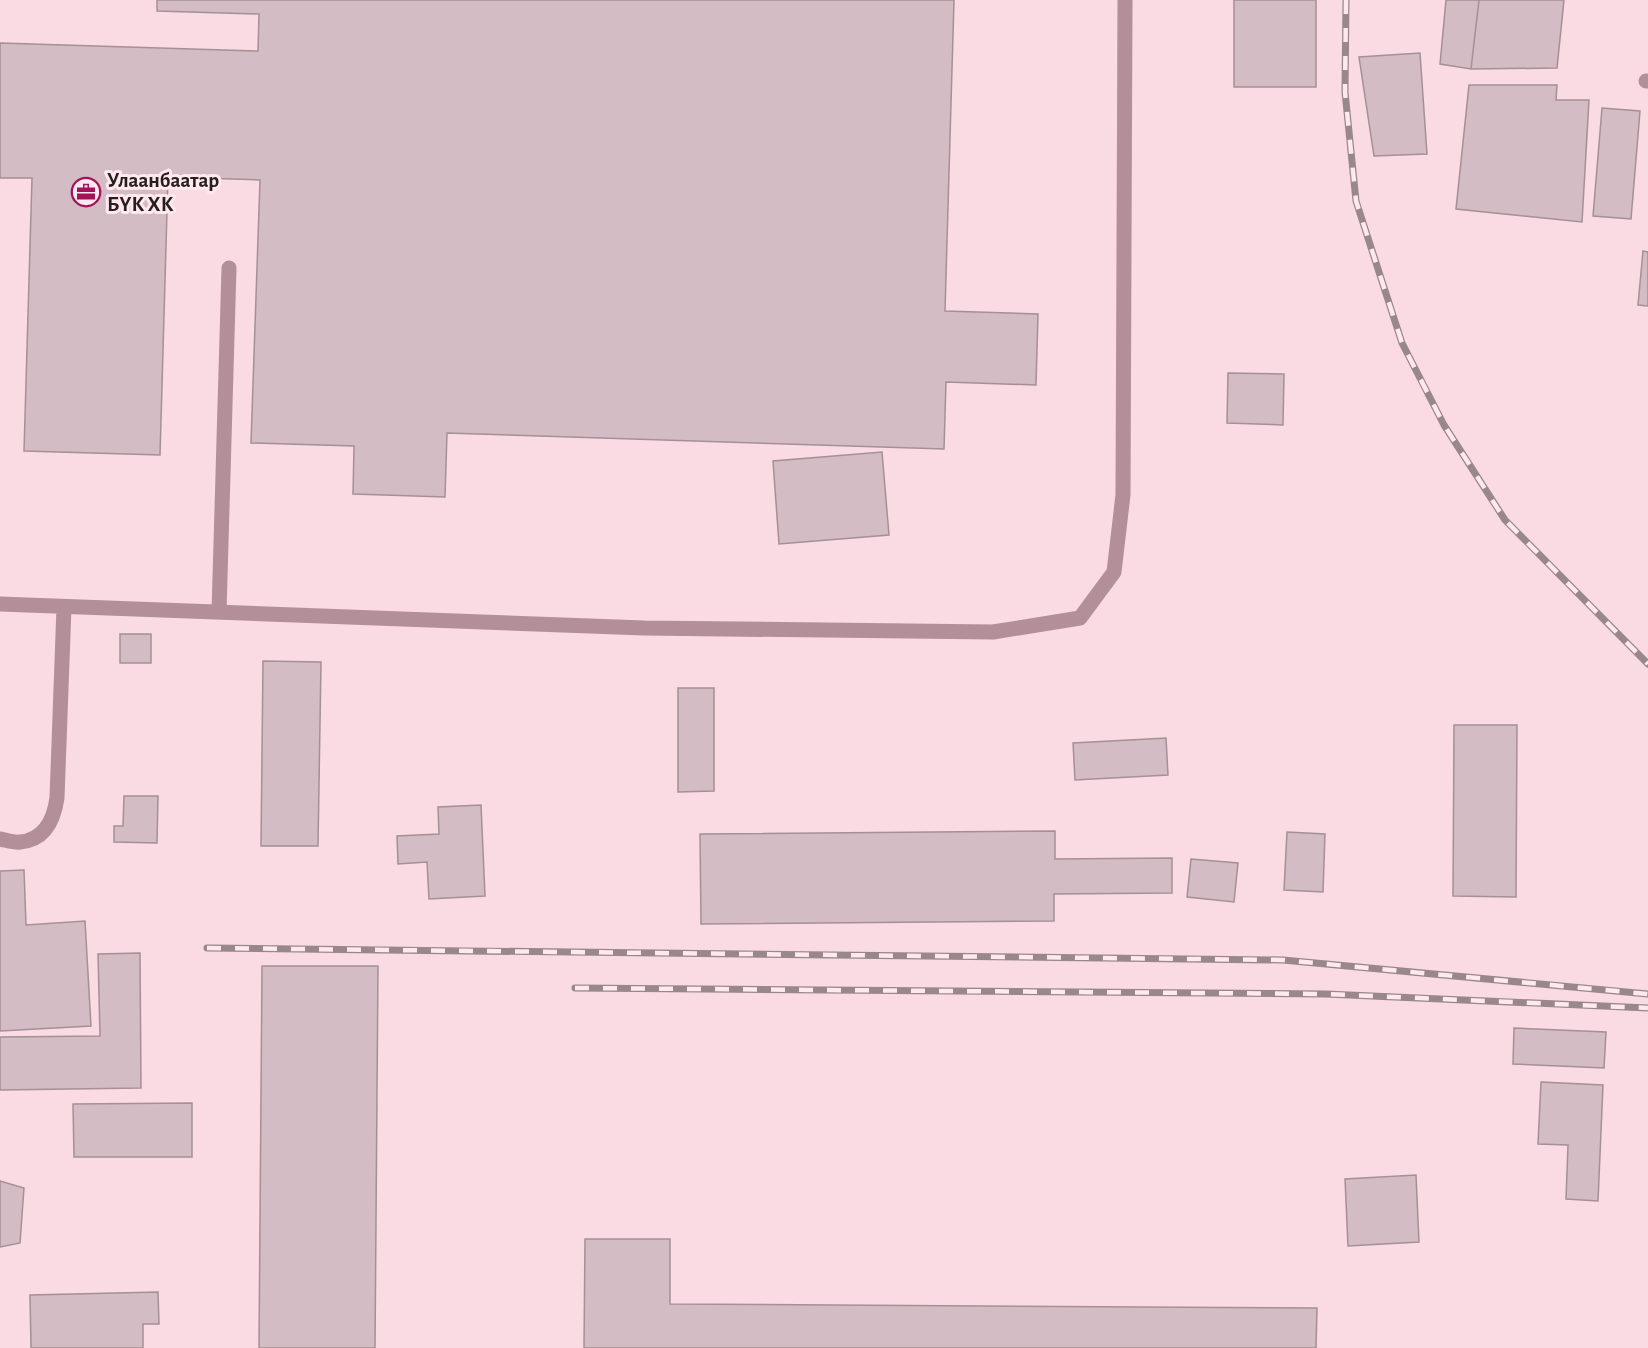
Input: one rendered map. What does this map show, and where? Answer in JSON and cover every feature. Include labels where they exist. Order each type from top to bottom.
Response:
[{"type":"lane","points":[[0,604],[644,628],[993,632],[1080,618],[1114,572],[1123,495],[1125,0]]},
{"type":"lane","points":[[219,612],[229,268]]},
{"type":"lane","points":[[0,839],[19,842],[34,838],[50,826],[55,815],[64,607]]},
{"type":"shaded area","points":[[0,0],[1648,0],[1648,1348],[0,1348]]},
{"type":"building","points":[[157,0],[954,0],[945,311],[1038,314],[1036,385],[946,382],[944,449],[447,433],[445,497],[353,494],[354,446],[251,443],[260,180],[168,177],[160,455],[24,451],[32,178],[0,178],[0,43],[258,51],[259,14],[157,11]]},
{"type":"building","points":[[1234,0],[1316,0],[1316,87],[1234,87]]},
{"type":"building","points":[[1446,0],[1479,0],[1471,69],[1440,64]]},
{"type":"building","points":[[1479,0],[1564,0],[1557,68],[1471,69]]},
{"type":"building","points":[[1420,53],[1427,154],[1374,156],[1359,57]]},
{"type":"building","points":[[1469,85],[1557,85],[1556,100],[1589,100],[1582,222],[1456,209]]},
{"type":"building","points":[[1602,108],[1640,111],[1631,219],[1593,216]]},
{"type":"building","points":[[1643,251],[1648,252],[1648,306],[1638,305]]},
{"type":"building","points":[[1228,373],[1284,374],[1283,425],[1227,423]]},
{"type":"building","points":[[882,452],[889,535],[779,544],[773,461]]},
{"type":"building","points":[[120,634],[151,634],[151,663],[120,663]]},
{"type":"building","points":[[263,661],[321,662],[318,846],[261,846]]},
{"type":"building","points":[[678,688],[714,688],[714,791],[678,792]]},
{"type":"building","points":[[1454,725],[1517,725],[1516,897],[1453,896]]},
{"type":"building","points":[[1166,738],[1168,775],[1075,780],[1073,743]]},
{"type":"building","points":[[124,796],[158,796],[157,843],[114,842],[114,826],[123,826]]},
{"type":"building","points":[[481,805],[485,896],[429,899],[427,862],[398,864],[397,836],[439,834],[438,807]]},
{"type":"building","points":[[1055,831],[1055,859],[1172,858],[1172,893],[1054,894],[1054,921],[701,924],[700,834]]},
{"type":"building","points":[[1287,832],[1325,834],[1323,892],[1284,890]]},
{"type":"building","points":[[1191,859],[1238,863],[1234,902],[1187,897]]},
{"type":"building","points":[[24,870],[26,925],[85,921],[91,1026],[0,1031],[0,871]]},
{"type":"building","points":[[140,953],[141,1088],[0,1090],[0,1037],[100,1036],[98,954]]},
{"type":"building","points":[[262,966],[378,966],[375,1348],[259,1348]]},
{"type":"building","points":[[1514,1028],[1606,1032],[1604,1068],[1513,1064]]},
{"type":"building","points":[[1541,1082],[1603,1085],[1598,1201],[1566,1199],[1568,1145],[1538,1144]]},
{"type":"building","points":[[192,1103],[192,1157],[74,1157],[73,1104]]},
{"type":"building","points":[[1416,1175],[1419,1242],[1348,1246],[1345,1179]]},
{"type":"building","points":[[0,1181],[24,1188],[20,1243],[0,1247]]},
{"type":"building","points":[[585,1239],[670,1239],[670,1304],[1317,1308],[1316,1348],[584,1348]]},
{"type":"building","points":[[158,1292],[159,1324],[143,1324],[143,1348],[31,1348],[30,1295]]},
{"type":"railway","points":[[1346,0],[1345,92],[1356,201],[1402,343],[1444,425],[1505,520],[1648,664]]},
{"type":"railway","points":[[207,948],[1283,960],[1648,994]]},
{"type":"railway","points":[[575,988],[1326,994],[1648,1008]]},
{"type":"place","name":"Улаанбаатар БҮК ХК","points":[[86,192]]}]
